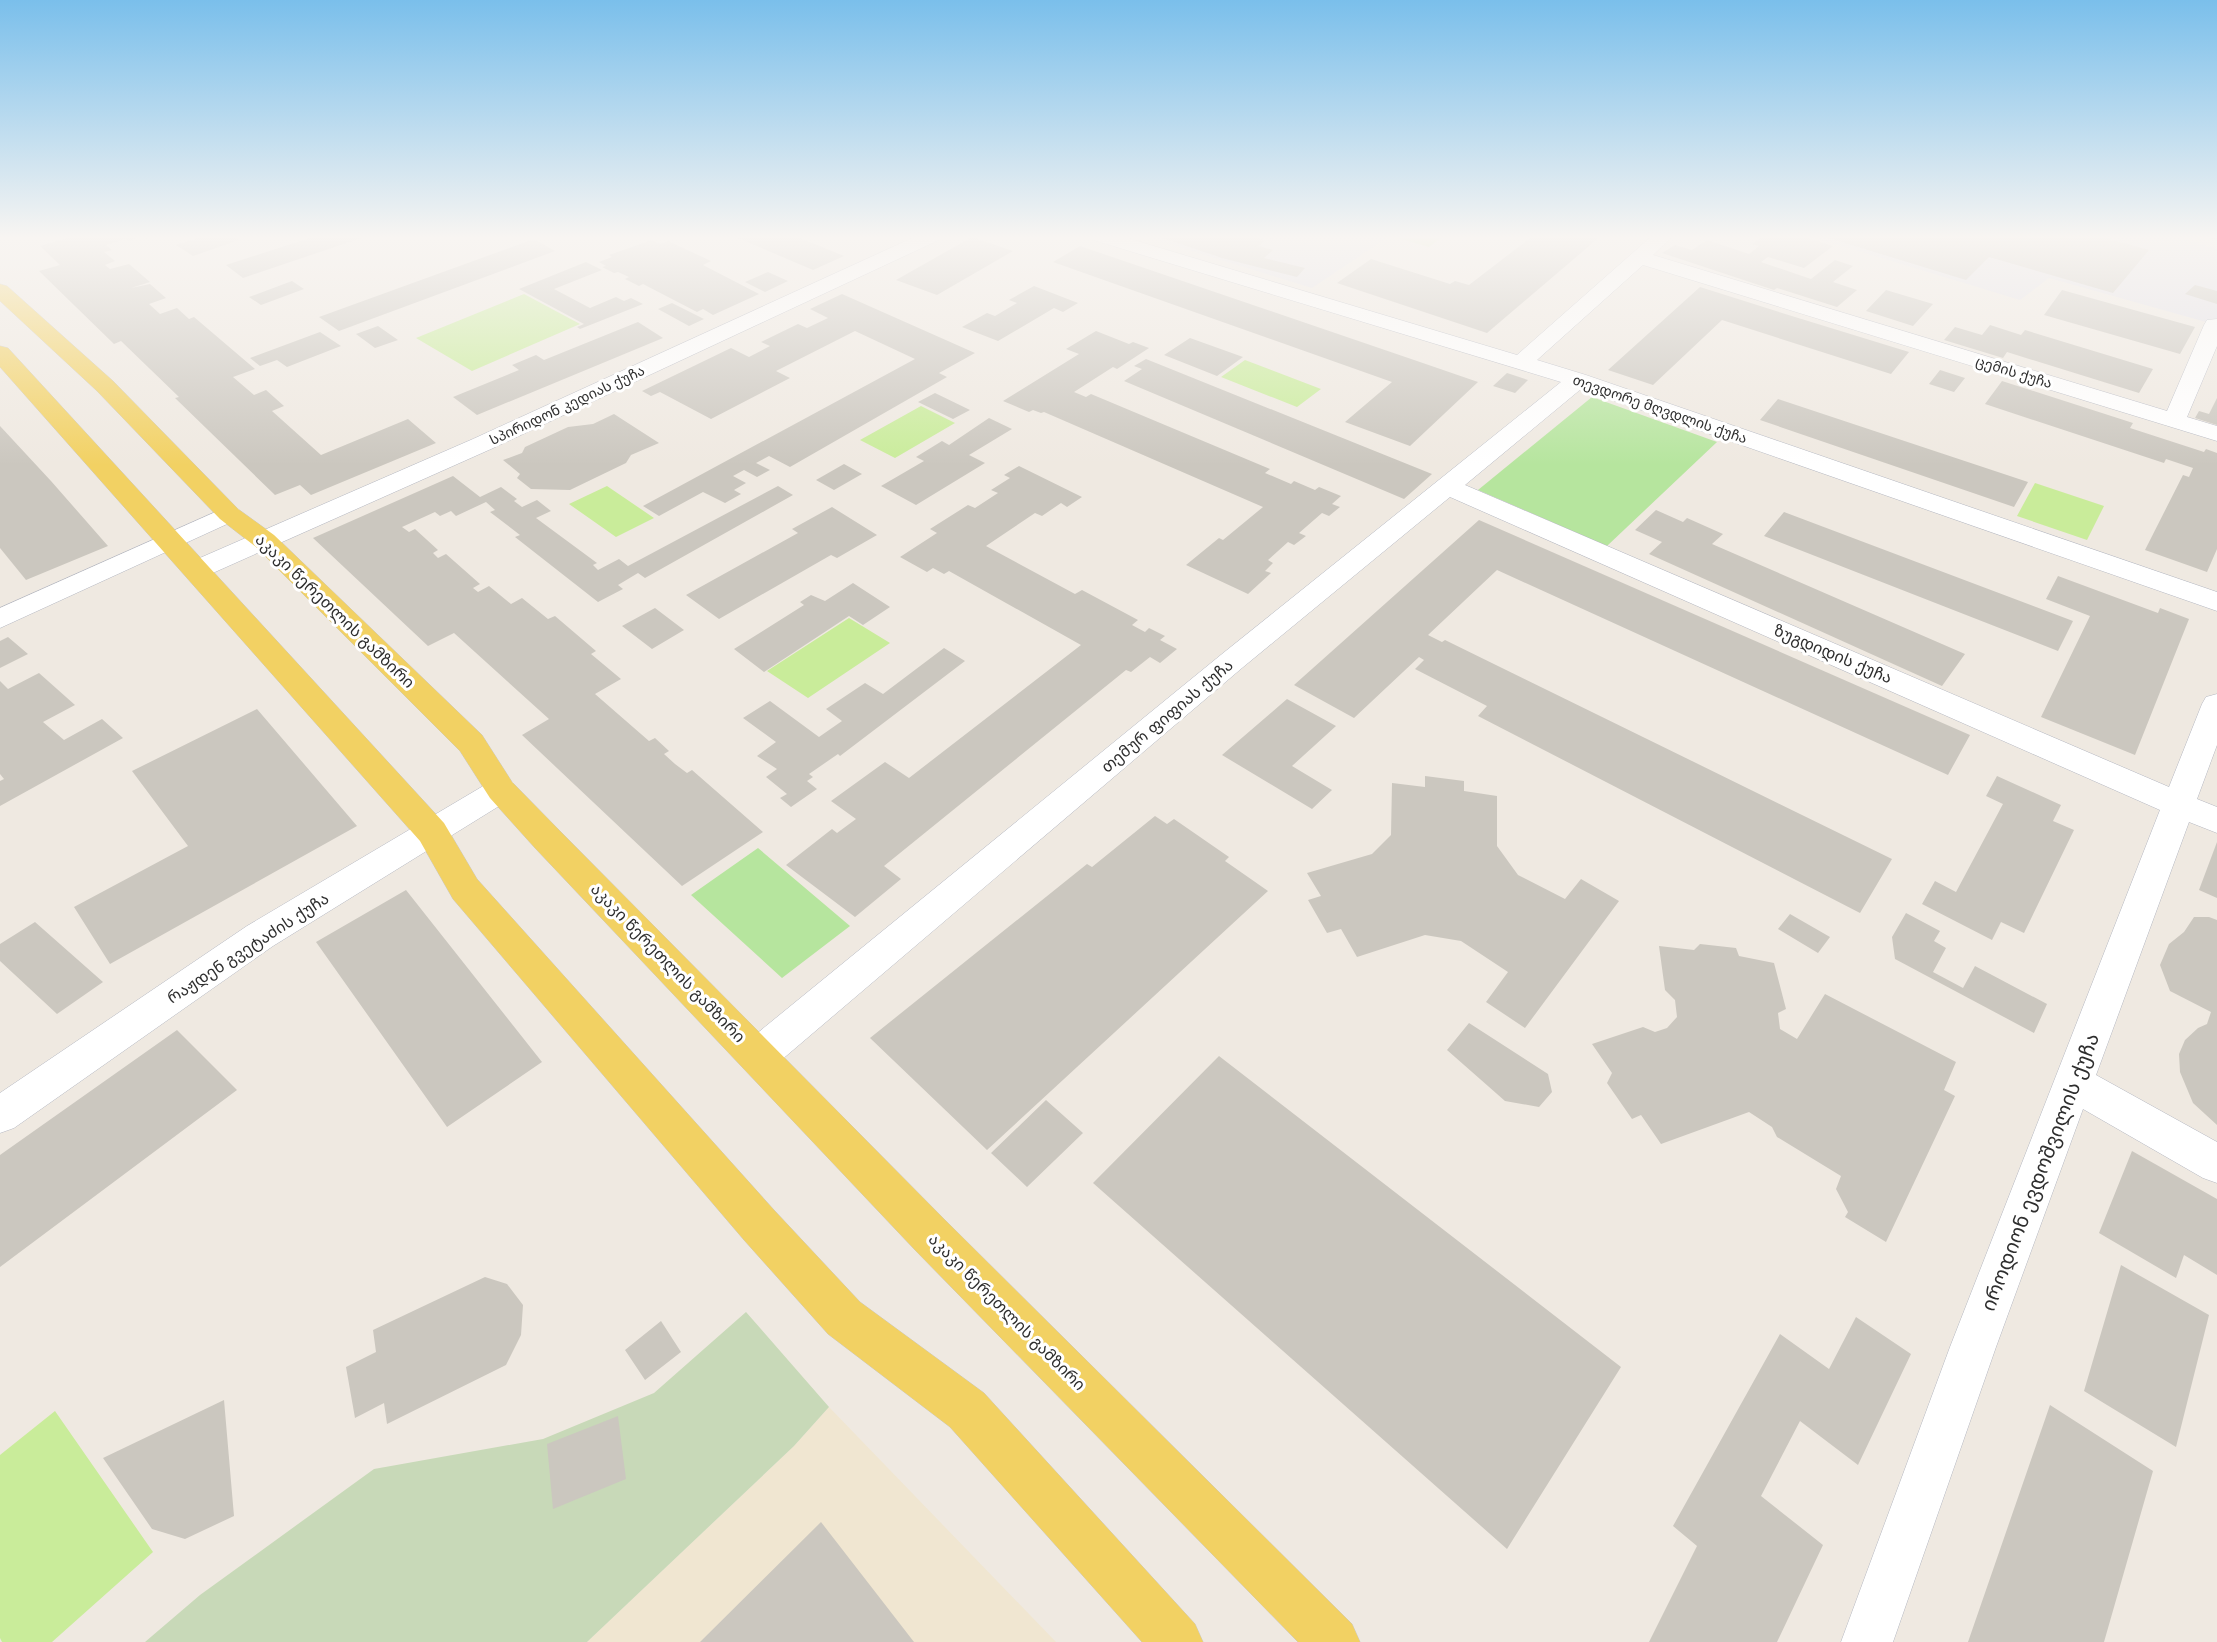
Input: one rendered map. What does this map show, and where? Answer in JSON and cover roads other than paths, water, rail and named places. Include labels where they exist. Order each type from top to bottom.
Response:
[{"type":"main road","name":"აკაკი წერეთლის გამზირი","points":[[24,312],[105,386],[229,514],[265,541],[471,743],[501,790],[930,1235],[1334,1642]]},
{"type":"main road","points":[[0,352],[432,832],[465,889],[759,1225],[844,1318],[967,1410],[1177,1642]]},
{"type":"street","name":"სპირიდონ კედიას ქუჩა","points":[[196,570],[607,387],[769,312]]},
{"type":"street","name":"თევდორე მღვდლის ქუჩა","points":[[1353,312],[1522,362],[2217,602]]},
{"type":"street","points":[[1522,362],[1578,312]]},
{"type":"street","name":"ცემის ქუჩა","points":[[1818,312],[2217,434]]},
{"type":"street","points":[[2175,421],[2215,325]]},
{"type":"street","name":"თემურ ფიფიას ქუჩა","points":[[758,1056],[1232,661],[1578,381]]},
{"type":"street","name":"ზუგდიდის ქუჩა","points":[[1449,487],[2217,821]]},
{"type":"street","points":[[0,619],[229,514]]},
{"type":"street","name":"იროდიონ ევდოშვილის ქუჩა","points":[[1867,1642],[1973,1347],[2217,704]]},
{"type":"street","name":"რაჟდენ გვეტაძის ქუჩა","points":[[0,1115],[260,936],[501,790]]},
{"type":"street","points":[[2073,1083],[2217,1164]]}]
